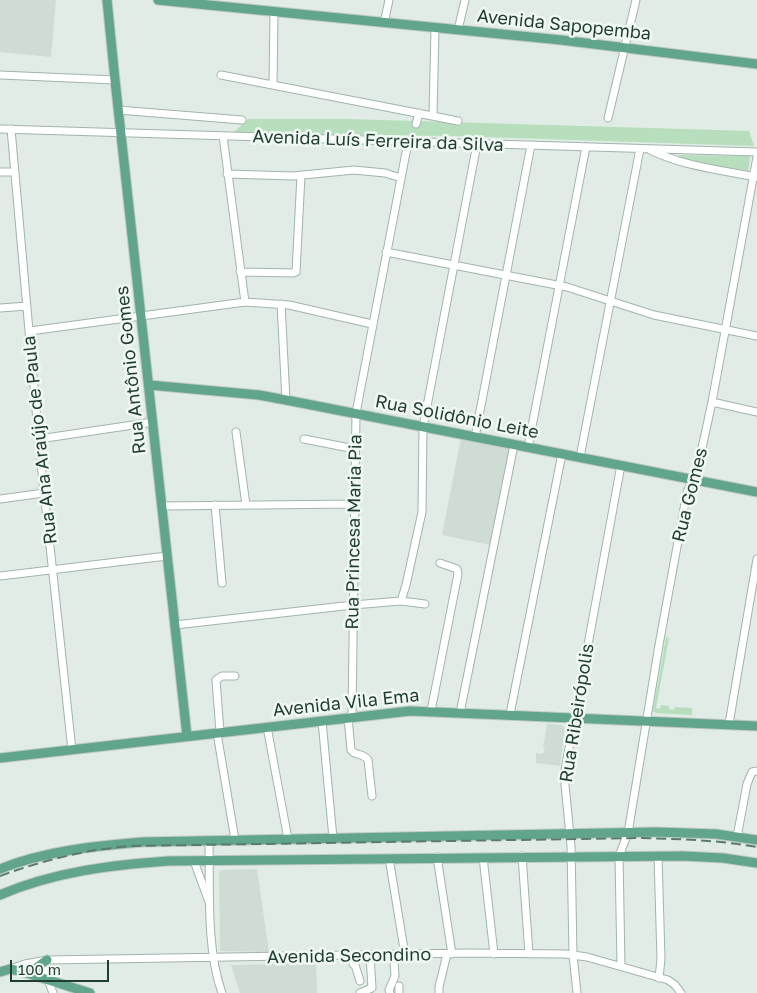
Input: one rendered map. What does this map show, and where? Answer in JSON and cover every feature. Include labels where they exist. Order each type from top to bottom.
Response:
[{"type":"main road","name":"Rua Antônio Gomes","points":[[108,0],[118,110],[187,736]]},
{"type":"main road","name":"Avenida Sapopemba","points":[[158,0],[227,4],[274,12],[458,30],[757,64]]},
{"type":"main road","name":"Rua Solidônio Leite","points":[[149,385],[259,395],[757,492]]},
{"type":"main road","name":"Avenida Vila Ema","points":[[0,758],[410,711],[757,726]]},
{"type":"main road","points":[[0,869],[44,856],[103,845],[142,842],[628,833],[708,834],[757,840]]},
{"type":"main road","points":[[0,895],[49,878],[117,864],[168,860],[658,856],[723,858],[757,863]]},
{"type":"main road","points":[[34,975],[36,968],[47,960]]},
{"type":"main road","points":[[5,971],[34,975],[90,993]]},
{"type":"street","points":[[384,23],[390,0]]},
{"type":"street","points":[[458,30],[465,0]]},
{"type":"street","points":[[608,118],[636,0]]},
{"type":"street","points":[[272,85],[274,12]]},
{"type":"street","points":[[433,116],[435,28]]},
{"type":"street","points":[[0,75],[115,80]]},
{"type":"street","points":[[221,75],[458,120]]},
{"type":"street","points":[[118,110],[242,120]]},
{"type":"street","points":[[416,124],[419,113]]},
{"type":"street","name":"Avenida Luís Ferreira da Silva","points":[[0,129],[757,152]]},
{"type":"street","name":"Rua Ana Araújo de Paula","points":[[11,129],[44,493],[72,750]]},
{"type":"street","points":[[223,136],[245,302]]},
{"type":"street","name":"Rua Princesa Maria Pia","points":[[372,796],[368,760],[365,756],[355,754],[351,750],[356,413],[408,142]]},
{"type":"street","points":[[401,601],[422,512],[424,427],[477,144]]},
{"type":"street","points":[[475,437],[531,145]]},
{"type":"street","points":[[528,447],[586,147]]},
{"type":"street","points":[[580,458],[644,149],[707,169],[755,177]]},
{"type":"street","name":"Rua Gomes","points":[[619,856],[628,833],[659,645],[686,502],[689,487],[697,471],[712,402],[755,177],[757,157]]},
{"type":"street","points":[[227,174],[301,175],[354,170],[385,173],[401,178]]},
{"type":"street","points":[[0,172],[15,172]]},
{"type":"street","points":[[240,272],[296,272],[301,175]]},
{"type":"street","points":[[386,252],[559,285],[654,315],[757,336]]},
{"type":"street","points":[[30,331],[245,302],[281,304],[372,324]]},
{"type":"street","points":[[281,304],[286,400]]},
{"type":"street","points":[[0,308],[27,306]]},
{"type":"street","points":[[712,402],[757,412]]},
{"type":"street","points":[[39,439],[153,422]]},
{"type":"street","points":[[236,432],[246,505]]},
{"type":"street","points":[[304,439],[355,449]]},
{"type":"street","points":[[460,712],[514,445]]},
{"type":"street","points":[[510,714],[562,454]]},
{"type":"street","name":"Rua Ribeirópolis","points":[[577,993],[573,955],[572,857],[565,770],[621,465]]},
{"type":"street","points":[[0,498],[44,493]]},
{"type":"street","points":[[162,506],[355,504]]},
{"type":"street","points":[[215,505],[222,583]]},
{"type":"street","points":[[0,576],[167,556]]},
{"type":"street","points":[[729,724],[757,559]]},
{"type":"street","points":[[432,711],[458,574],[457,569],[440,564]]},
{"type":"street","points":[[175,625],[353,605],[401,601],[425,604]]},
{"type":"street","points":[[235,676],[222,676],[216,680],[218,733],[236,840]]},
{"type":"street","points":[[322,720],[333,838]]},
{"type":"street","points":[[267,727],[288,839]]},
{"type":"street","points":[[738,837],[747,784],[752,772],[757,771]]},
{"type":"street","points":[[210,840],[214,958],[216,974],[222,993]]},
{"type":"street","points":[[482,856],[494,954]]},
{"type":"street","points":[[522,856],[529,954]]},
{"type":"street","points":[[619,856],[621,966]]},
{"type":"street","points":[[658,856],[661,959],[659,978]]},
{"type":"street","points":[[437,857],[450,954],[439,986],[439,993]]},
{"type":"street","points":[[388,992],[395,976],[394,961],[403,955],[389,858]]},
{"type":"street","points":[[194,861],[211,907]]},
{"type":"street","name":"Avenida Secondino","points":[[5,971],[47,960],[450,954],[573,955],[621,966],[672,982],[681,993]]},
{"type":"street","points":[[352,955],[353,964],[360,981]]},
{"type":"street","points":[[360,993],[372,988],[370,955]]},
{"type":"street","points":[[47,960],[48,980],[53,993]]},
{"type":"shaded area","points":[[0,0],[56,0],[51,57],[0,52]]},
{"type":"shaded area","points":[[461,438],[506,447],[509,451],[490,545],[442,535]]},
{"type":"shaded area","points":[[547,724],[562,725],[565,728],[560,766],[536,763],[536,753],[543,754],[545,747],[543,747]]},
{"type":"shaded area","points":[[257,869],[269,952],[220,951],[219,871]]},
{"type":"shaded area","points":[[316,963],[317,993],[240,993],[231,965]]},
{"type":"green space","points":[[248,119],[348,119],[749,131],[754,146],[454,136],[232,134]]},
{"type":"green space","points":[[680,155],[750,156],[748,174],[677,158]]},
{"type":"green space","points":[[666,637],[669,638],[656,708],[660,709],[661,705],[669,706],[669,709],[674,710],[675,707],[692,708],[692,715],[656,713],[653,711]]},
{"type":"railway","points":[[0,876],[64,856],[131,846],[641,838],[713,841],[757,847]]}]
